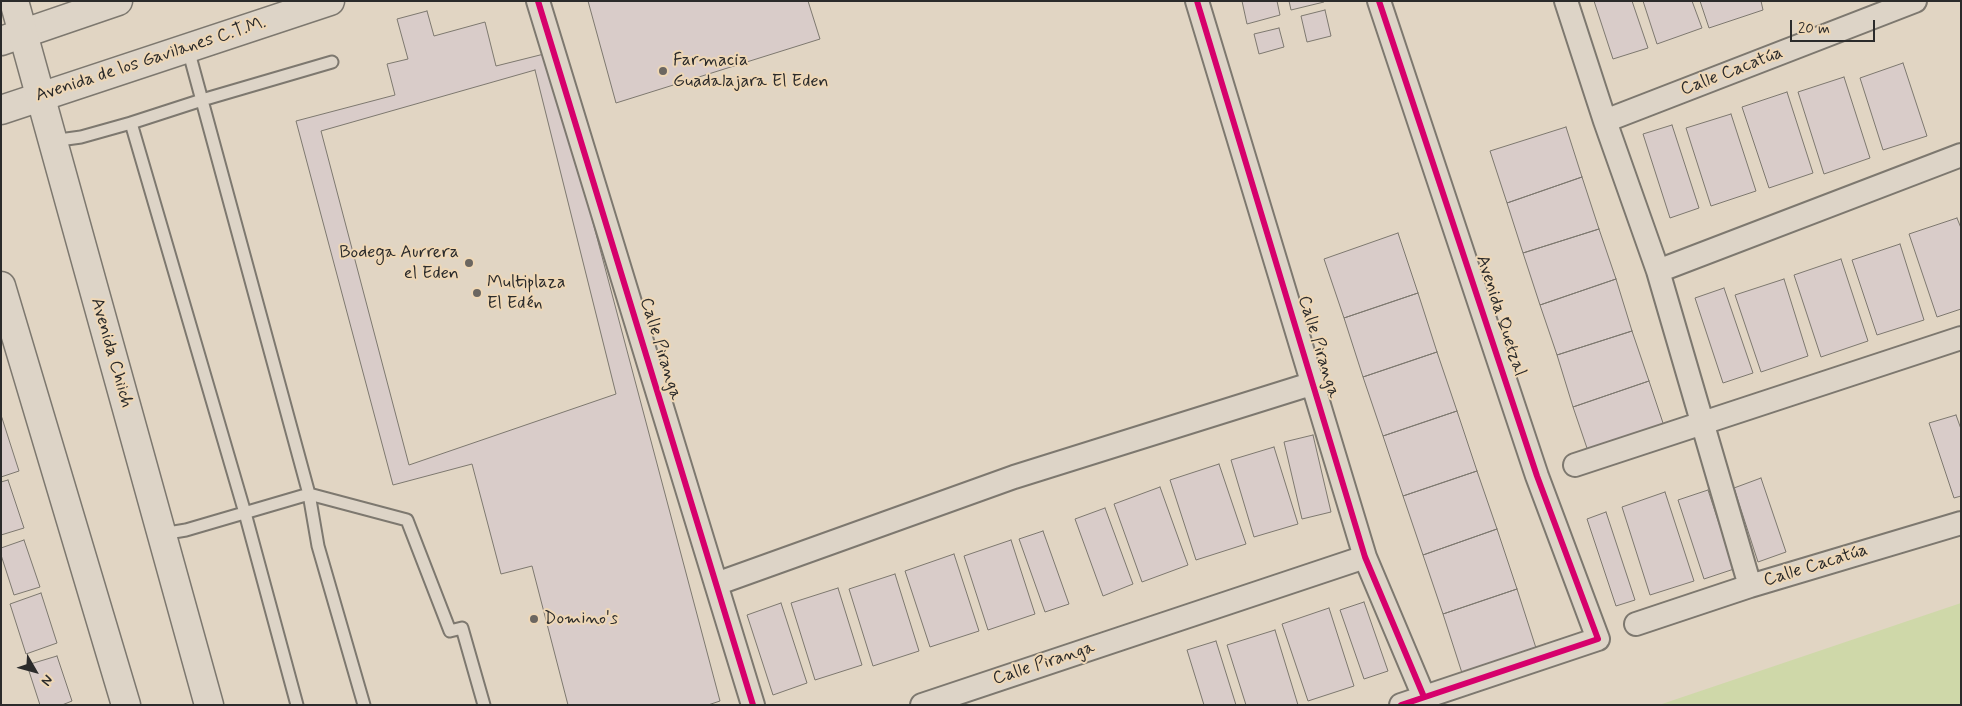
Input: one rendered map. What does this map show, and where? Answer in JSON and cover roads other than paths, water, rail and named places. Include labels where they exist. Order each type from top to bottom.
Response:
[{"type":"main road","name":"Avenida Chiich","points":[[14,1],[12,37],[40,98],[209,705]]},
{"type":"main road","points":[[12,37],[118,1]]},
{"type":"main road","name":"Avenida de los Gavilanes C.T.M.","points":[[1,110],[330,1]]},
{"type":"main road","points":[[1,286],[126,705]]},
{"type":"street","name":"Calle Piranga","points":[[538,1],[753,705]]},
{"type":"street","name":"Calle Piranga","points":[[1197,1],[1314,382],[1365,557],[1424,697]]},
{"type":"street","name":"Avenida Quetzal","points":[[1379,1],[1537,476],[1598,639],[1424,697]]},
{"type":"street","name":"Calle Cacatúa","points":[[1566,1],[1605,121],[1658,271],[1750,586],[1961,523]]},
{"type":"street","name":"Calle Cacatúa","points":[[1605,121],[1915,1]]},
{"type":"street","points":[[1658,271],[1961,155]]},
{"type":"street","points":[[1575,465],[1961,338]]},
{"type":"street","name":"Calle Piranga","points":[[716,584],[1014,477],[1314,382]]},
{"type":"street","name":"Calle Piranga","points":[[922,705],[1365,557]]},
{"type":"street","points":[[1636,624],[1750,586]]},
{"type":"street","points":[[1401,705],[1424,697]]},
{"type":"lane","points":[[188,48],[309,494],[318,546],[364,705]]},
{"type":"lane","points":[[52,141],[81,137],[131,123],[332,62]]},
{"type":"lane","points":[[131,123],[245,513],[297,705]]},
{"type":"lane","points":[[162,534],[186,530],[309,494],[349,503],[407,520],[450,631],[462,628],[484,705]]},
{"type":"place","name":"Farmacia Guadalajara El Eden","points":[[663,71]]},
{"type":"place","name":"Bodega Aurrera el Eden","points":[[469,263]]},
{"type":"place","name":"Multiplaza El Edén","points":[[477,293]]},
{"type":"place","name":"Domino's","points":[[534,619]]}]
